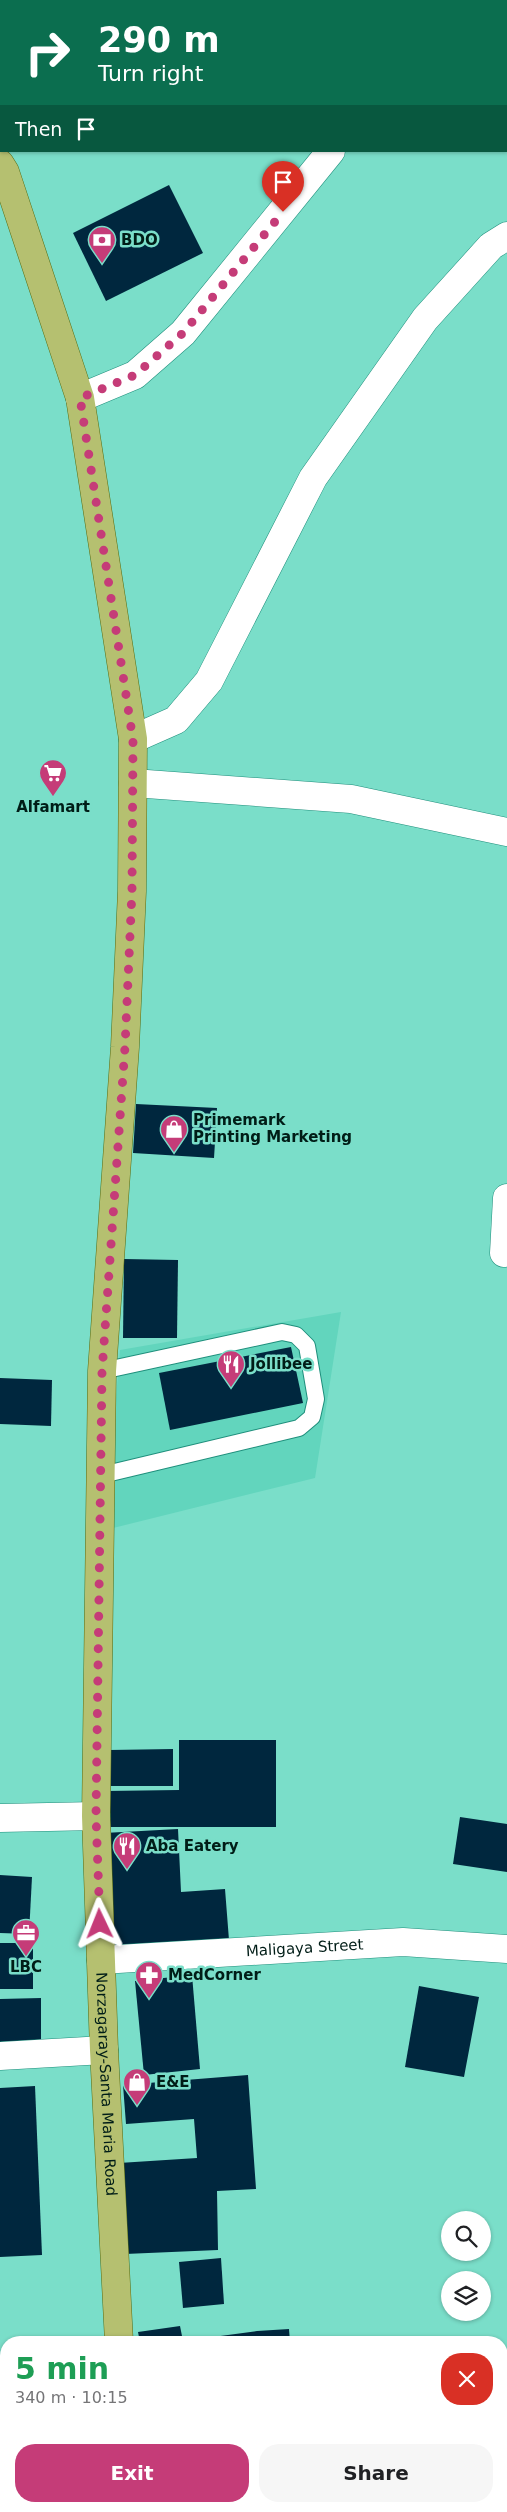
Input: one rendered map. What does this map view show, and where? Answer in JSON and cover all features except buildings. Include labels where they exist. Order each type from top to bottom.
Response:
[{"type":"main road","name":"Norzagaray-Santa Maria Road","points":[[0,164],[5,172],[80,398],[133,740],[132,891],[125,1047],[102,1372],[96,1816],[104,2050],[119,2336]]},
{"type":"street","points":[[80,398],[135,375],[183,333],[330,152]]},
{"type":"street","points":[[133,740],[176,720],[209,681],[313,478],[425,319],[491,246],[507,236]]},
{"type":"street","points":[[133,782],[351,799],[507,832]]},
{"type":"street","points":[[504,1253],[507,1198]]},
{"type":"street","points":[[0,1818],[96,1816]]},
{"type":"street","name":"Maligaya Street","points":[[101,1960],[403,1942],[507,1949]]},
{"type":"street","points":[[0,2056],[104,2050]]},
{"type":"lane","points":[[102,1372],[282,1332],[296,1335],[307,1346],[316,1399],[312,1417],[299,1428],[102,1474]]},
{"type":"shaded area","points":[[341,1312],[315,1478],[105,1530],[120,1350]]},
{"type":"place","name":"BDO","points":[[102,264]]},
{"type":"place","name":"Alfamart","points":[[53,797]]},
{"type":"place","name":"Primemark Printing Marketing","points":[[174,1153]]},
{"type":"place","name":"Jollibee","points":[[231,1388]]},
{"type":"place","name":"Aba Eatery","points":[[127,1870]]},
{"type":"place","name":"LBC","points":[[26,1957]]},
{"type":"place","name":"MedCorner","points":[[149,1999]]},
{"type":"place","name":"E&E","points":[[137,2106]]},
{"type":"route","points":[[100,1924],[96,1816],[102,1372],[125,1047],[132,891],[133,740],[80,398],[135,375],[183,333],[283,212]]}]
